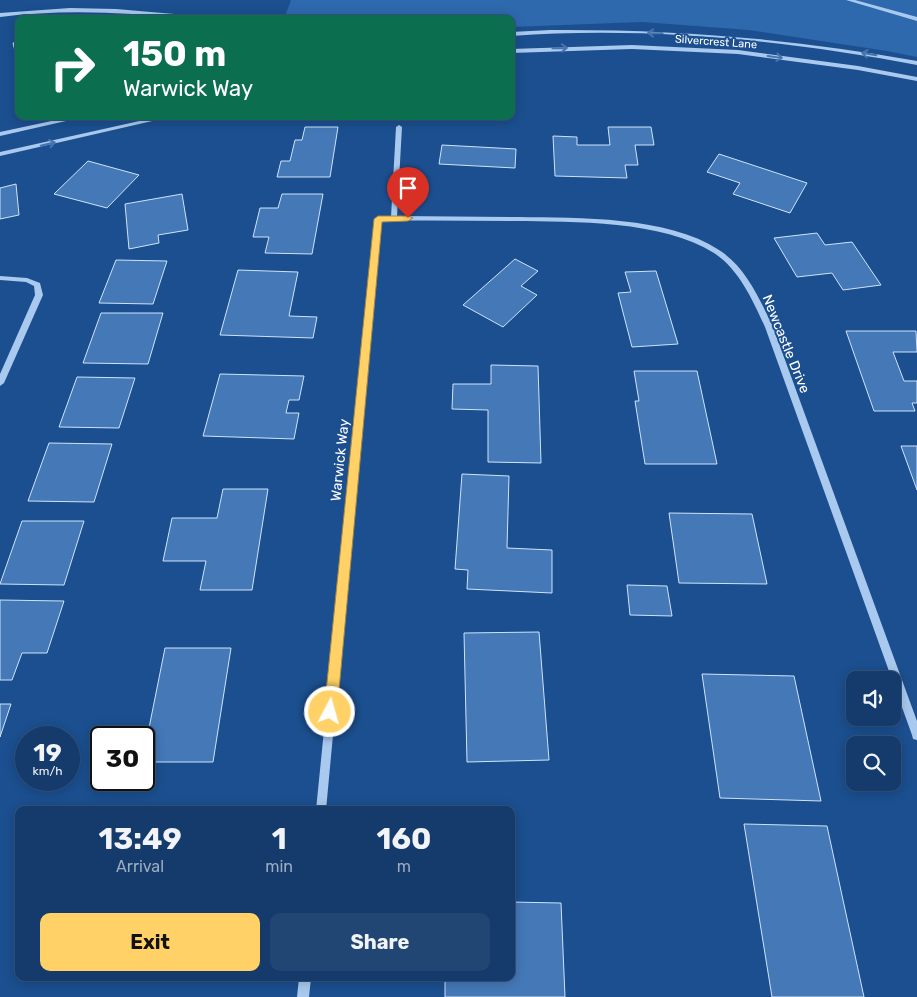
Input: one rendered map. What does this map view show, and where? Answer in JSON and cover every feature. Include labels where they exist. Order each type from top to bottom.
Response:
[{"type":"street","points":[[849,0],[917,19]]},
{"type":"street","points":[[0,15],[57,9],[102,9],[165,15]]},
{"type":"street","name":"Silvercrest Lane","points":[[515,34],[539,32],[661,33],[738,37],[842,50],[917,63]]},
{"type":"street","name":"Silvercrest Lane","points":[[515,51],[632,47],[738,52],[858,68],[917,79]]},
{"type":"street","points":[[0,134],[66,120]]},
{"type":"street","points":[[0,154],[153,120]]},
{"type":"street","points":[[394,218],[398,127]]},
{"type":"street","name":"Newcastle Drive","points":[[394,218],[577,220],[632,225],[701,242],[719,252],[737,271],[755,299],[769,327],[917,735]]},
{"type":"street","name":"Warwick Way","points":[[321,806],[378,219],[394,218]]},
{"type":"street","points":[[0,278],[32,282],[37,286],[39,295],[0,383]]},
{"type":"street","points":[[303,997],[305,981]]},
{"type":"shaded area","points":[[291,0],[917,0],[917,57],[749,30],[642,22],[515,27],[515,15],[285,15]]},
{"type":"building","points":[[305,127],[338,127],[330,177],[277,177],[281,161],[290,161],[295,140],[302,140]]},
{"type":"building","points":[[608,127],[651,127],[654,145],[635,145],[638,165],[625,165],[627,178],[555,176],[553,136],[577,137],[577,145],[610,145]]},
{"type":"building","points":[[442,145],[516,149],[515,168],[439,164]]},
{"type":"building","points":[[719,154],[807,183],[790,213],[733,194],[740,183],[707,172]]},
{"type":"building","points":[[88,161],[139,175],[107,208],[54,194]]},
{"type":"building","points":[[16,184],[19,215],[0,219],[0,188]]},
{"type":"building","points":[[182,194],[188,230],[158,235],[159,243],[129,249],[125,204]]},
{"type":"building","points":[[282,194],[323,194],[312,254],[265,253],[269,237],[253,237],[260,208],[278,208]]},
{"type":"building","points":[[817,233],[825,245],[852,242],[881,285],[843,290],[832,273],[797,277],[774,238]]},
{"type":"building","points":[[515,259],[538,271],[521,286],[537,295],[503,327],[463,305]]},
{"type":"building","points":[[116,260],[167,261],[153,304],[99,303]]},
{"type":"building","points":[[238,270],[298,272],[289,316],[317,317],[313,338],[220,335]]},
{"type":"building","points":[[656,271],[678,344],[632,347],[618,293],[631,292],[625,272]]},
{"type":"building","points":[[101,313],[163,313],[148,364],[83,363]]},
{"type":"building","points":[[846,331],[916,331],[917,352],[893,352],[904,381],[917,381],[917,403],[912,403],[915,411],[874,411]]},
{"type":"building","points":[[491,365],[538,366],[541,463],[488,462],[488,410],[452,409],[453,384],[491,384]]},
{"type":"building","points":[[634,371],[697,371],[717,464],[645,464],[635,401],[639,401]]},
{"type":"building","points":[[220,374],[304,376],[299,400],[289,400],[286,413],[299,413],[294,439],[203,436]]},
{"type":"building","points":[[77,377],[135,378],[119,428],[59,427]]},
{"type":"building","points":[[49,443],[112,444],[94,502],[28,501]]},
{"type":"building","points":[[901,446],[917,446],[917,490]]},
{"type":"building","points":[[462,474],[509,476],[507,548],[552,550],[552,593],[467,589],[468,570],[455,569]]},
{"type":"building","points":[[223,489],[268,489],[252,590],[200,590],[206,561],[163,561],[172,518],[217,518]]},
{"type":"building","points":[[669,513],[752,514],[767,584],[679,583]]},
{"type":"building","points":[[22,521],[84,521],[64,585],[0,584]]},
{"type":"building","points":[[627,585],[667,586],[672,616],[630,615]]},
{"type":"building","points":[[0,600],[64,601],[47,653],[22,653],[12,680],[0,680]]},
{"type":"building","points":[[539,632],[549,760],[467,762],[464,633]]},
{"type":"building","points":[[165,648],[231,648],[213,762],[155,762],[155,726],[149,726]]},
{"type":"building","points":[[702,674],[794,676],[821,801],[720,798]]},
{"type":"building","points":[[0,704],[11,704],[0,737]]},
{"type":"building","points":[[744,824],[827,826],[864,997],[772,997]]},
{"type":"building","points":[[515,902],[561,903],[565,997],[445,997],[445,981],[515,981]]},
{"type":"route","points":[[330,712],[378,219],[408,218]]}]
